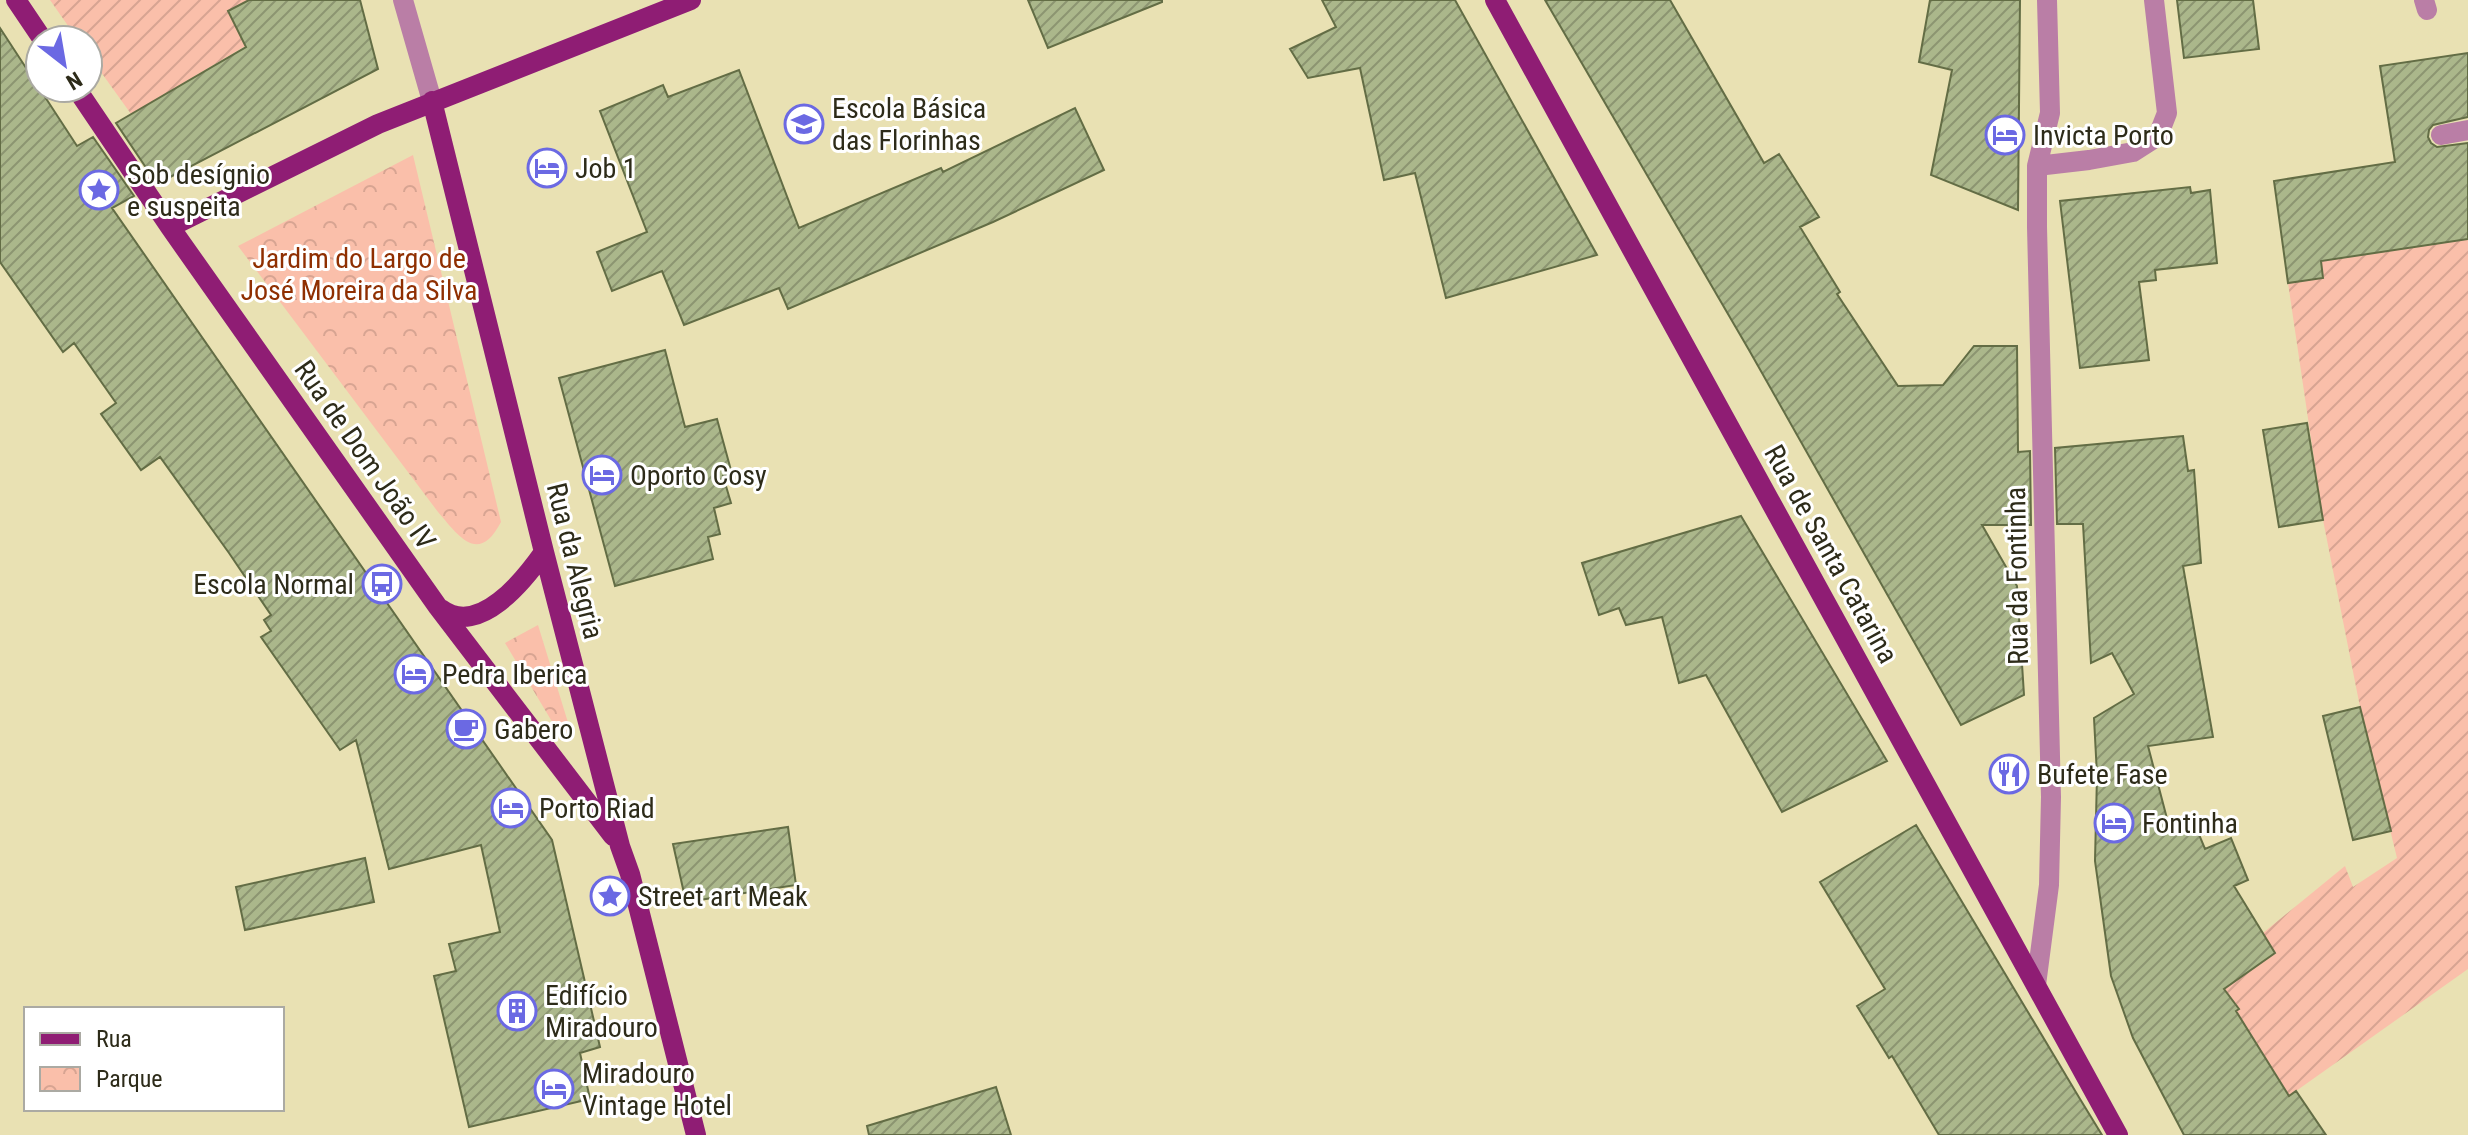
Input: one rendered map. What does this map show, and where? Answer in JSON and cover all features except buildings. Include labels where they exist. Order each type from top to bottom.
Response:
[{"type":"main road","points":[[16,0],[32,24]]},
{"type":"main road","points":[[170,227],[364,131],[432,101],[691,0]]},
{"type":"main road","name":"Rua de Santa Catarina","points":[[1495,0],[2118,1135]]},
{"type":"main road","name":"Rua da Alegria","points":[[432,101],[544,552],[696,1135]]},
{"type":"main road","name":"Rua de Dom João IV","points":[[87,104],[438,607],[620,846]]},
{"type":"main road","points":[[438,607],[451,616],[469,616],[491,607],[517,586],[544,552]]},
{"type":"street","name":"Rua da Alegria","points":[[403,0],[432,101]]},
{"type":"street","name":"Rua da Fontinha","points":[[2036,985],[2049,885],[2051,797],[2037,166],[2050,113],[2047,0]]},
{"type":"street","points":[[2037,166],[2133,152],[2158,136],[2167,113],[2154,0]]},
{"type":"street","points":[[2441,135],[2468,130]]},
{"type":"green space","points":[[50,0],[249,0],[228,11],[247,45],[131,114],[104,76],[104,24],[67,24]]},
{"type":"green space","name":"Jardim do Largo de José Moreira da Silva","points":[[413,155],[501,522],[493,535],[476,544],[461,537],[438,512],[238,246]]},
{"type":"green space","points":[[2468,239],[2468,969],[2289,1096],[2245,1025],[2225,1019],[2239,1008],[2228,994],[2220,999],[2218,993],[2275,953],[2263,933],[2345,866],[2353,887],[2397,858],[2360,707],[2323,520],[2288,283],[2322,278],[2321,261]]},
{"type":"green space","points":[[538,625],[570,729],[560,735],[505,643]]},
{"type":"place","name":"Escola Básica das Florinhas","points":[[804,124]]},
{"type":"place","name":"Invicta Porto","points":[[2005,135]]},
{"type":"place","name":"Job 1","points":[[547,168]]},
{"type":"place","name":"Sob desígnio e suspeita","points":[[99,190]]},
{"type":"place","name":"Oporto Cosy","points":[[602,475]]},
{"type":"place","name":"Escola Normal","points":[[382,584]]},
{"type":"place","name":"Pedra Iberica","points":[[414,674]]},
{"type":"place","name":"Gabero","points":[[466,729]]},
{"type":"place","name":"Bufete Fase","points":[[2009,774]]},
{"type":"place","name":"Porto Riad","points":[[511,808]]},
{"type":"place","name":"Fontinha","points":[[2114,823]]},
{"type":"place","name":"Street art Meak","points":[[610,896]]},
{"type":"place","name":"Edifício Miradouro","points":[[517,1011]]},
{"type":"place","name":"Miradouro Vintage Hotel","points":[[554,1089]]}]
